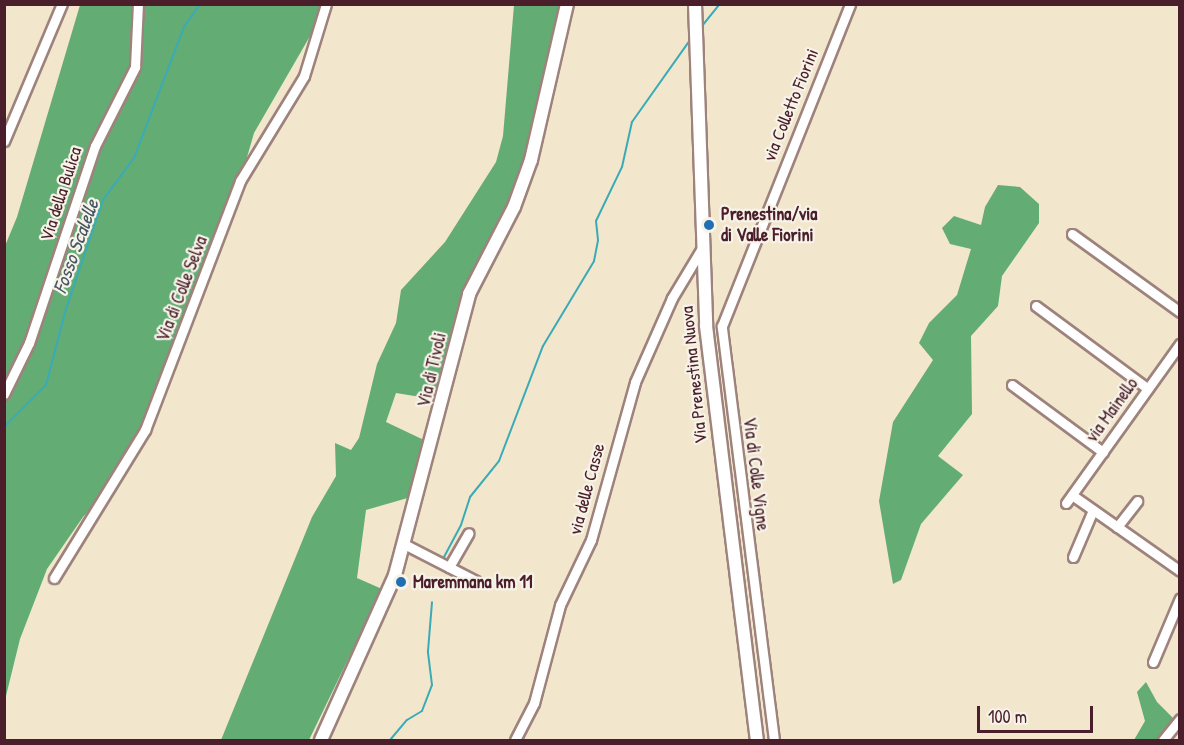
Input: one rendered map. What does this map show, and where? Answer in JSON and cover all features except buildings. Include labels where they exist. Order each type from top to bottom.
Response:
[{"type":"main road","name":"Via di Tivoli","points":[[321,741],[389,592],[404,544],[468,298],[514,207],[531,160],[567,4]]},
{"type":"main road","name":"Via Prenestina Nuova","points":[[695,4],[701,250],[712,391],[757,741]]},
{"type":"street","points":[[4,141],[50,40],[62,4]]},
{"type":"street","name":"Via della Bulica","points":[[4,394],[28,343],[95,146],[135,67],[138,4]]},
{"type":"street","name":"Via di Colle Selva","points":[[54,578],[145,430],[240,181],[304,76],[326,4]]},
{"type":"street","name":"via Colletto Fiorini","points":[[763,219],[850,4]]},
{"type":"street","name":"Via di Colle Vigne","points":[[763,219],[727,305],[722,331],[774,741]]},
{"type":"street","points":[[1072,234],[1179,312]]},
{"type":"street","name":"via delle Casse","points":[[515,741],[534,703],[563,599],[591,540],[635,382],[669,304],[701,250]]},
{"type":"street","points":[[1036,306],[1148,388]]},
{"type":"street","name":"via Mainello","points":[[1179,344],[1069,499],[1094,510],[1179,571]]},
{"type":"street","points":[[1012,385],[1103,452]]},
{"type":"street","points":[[1117,527],[1137,501]]},
{"type":"street","points":[[1073,557],[1094,510]]},
{"type":"street","points":[[449,567],[469,533]]},
{"type":"street","points":[[404,544],[476,581]]},
{"type":"street","points":[[1153,662],[1179,598]]},
{"type":"street","points":[[1163,741],[1179,719]]},
{"type":"green space","points":[[80,5],[328,5],[254,133],[218,258],[117,479],[83,517],[47,569],[20,639],[5,700],[5,246],[17,217]]},
{"type":"green space","points":[[514,5],[559,5],[530,143],[516,185],[459,301],[433,399],[396,393],[386,422],[426,441],[411,497],[366,510],[357,578],[382,589],[309,740],[221,740],[312,517],[336,476],[335,443],[351,450],[359,438],[377,364],[396,323],[401,290],[445,242],[496,162],[503,136]]},
{"type":"green space","points":[[998,185],[1020,187],[1039,204],[1039,223],[1002,276],[998,306],[971,336],[972,414],[938,456],[963,475],[921,524],[901,580],[893,584],[879,501],[893,422],[933,360],[919,343],[929,323],[957,295],[971,249],[950,244],[942,228],[954,216],[981,225],[985,207]]},
{"type":"green space","points":[[1146,682],[1157,702],[1175,720],[1160,740],[1134,740],[1145,721],[1137,692]]},
{"type":"waterway","name":"Fosso Scalelle","points":[[4,427],[46,385],[66,309],[103,200],[134,158],[184,27],[200,4]]},
{"type":"waterway","points":[[702,26],[720,4]]},
{"type":"waterway","points":[[444,557],[461,525],[470,497],[499,461],[543,346],[594,261],[598,240],[596,221],[622,167],[632,122],[690,40]]},
{"type":"waterway","points":[[390,740],[407,720],[422,711],[432,685],[428,651],[432,602]]},
{"type":"place","name":"Prenestina/via di Valle Fiorini","points":[[709,225]]},
{"type":"place","name":"Maremmana km 11","points":[[401,582]]}]
